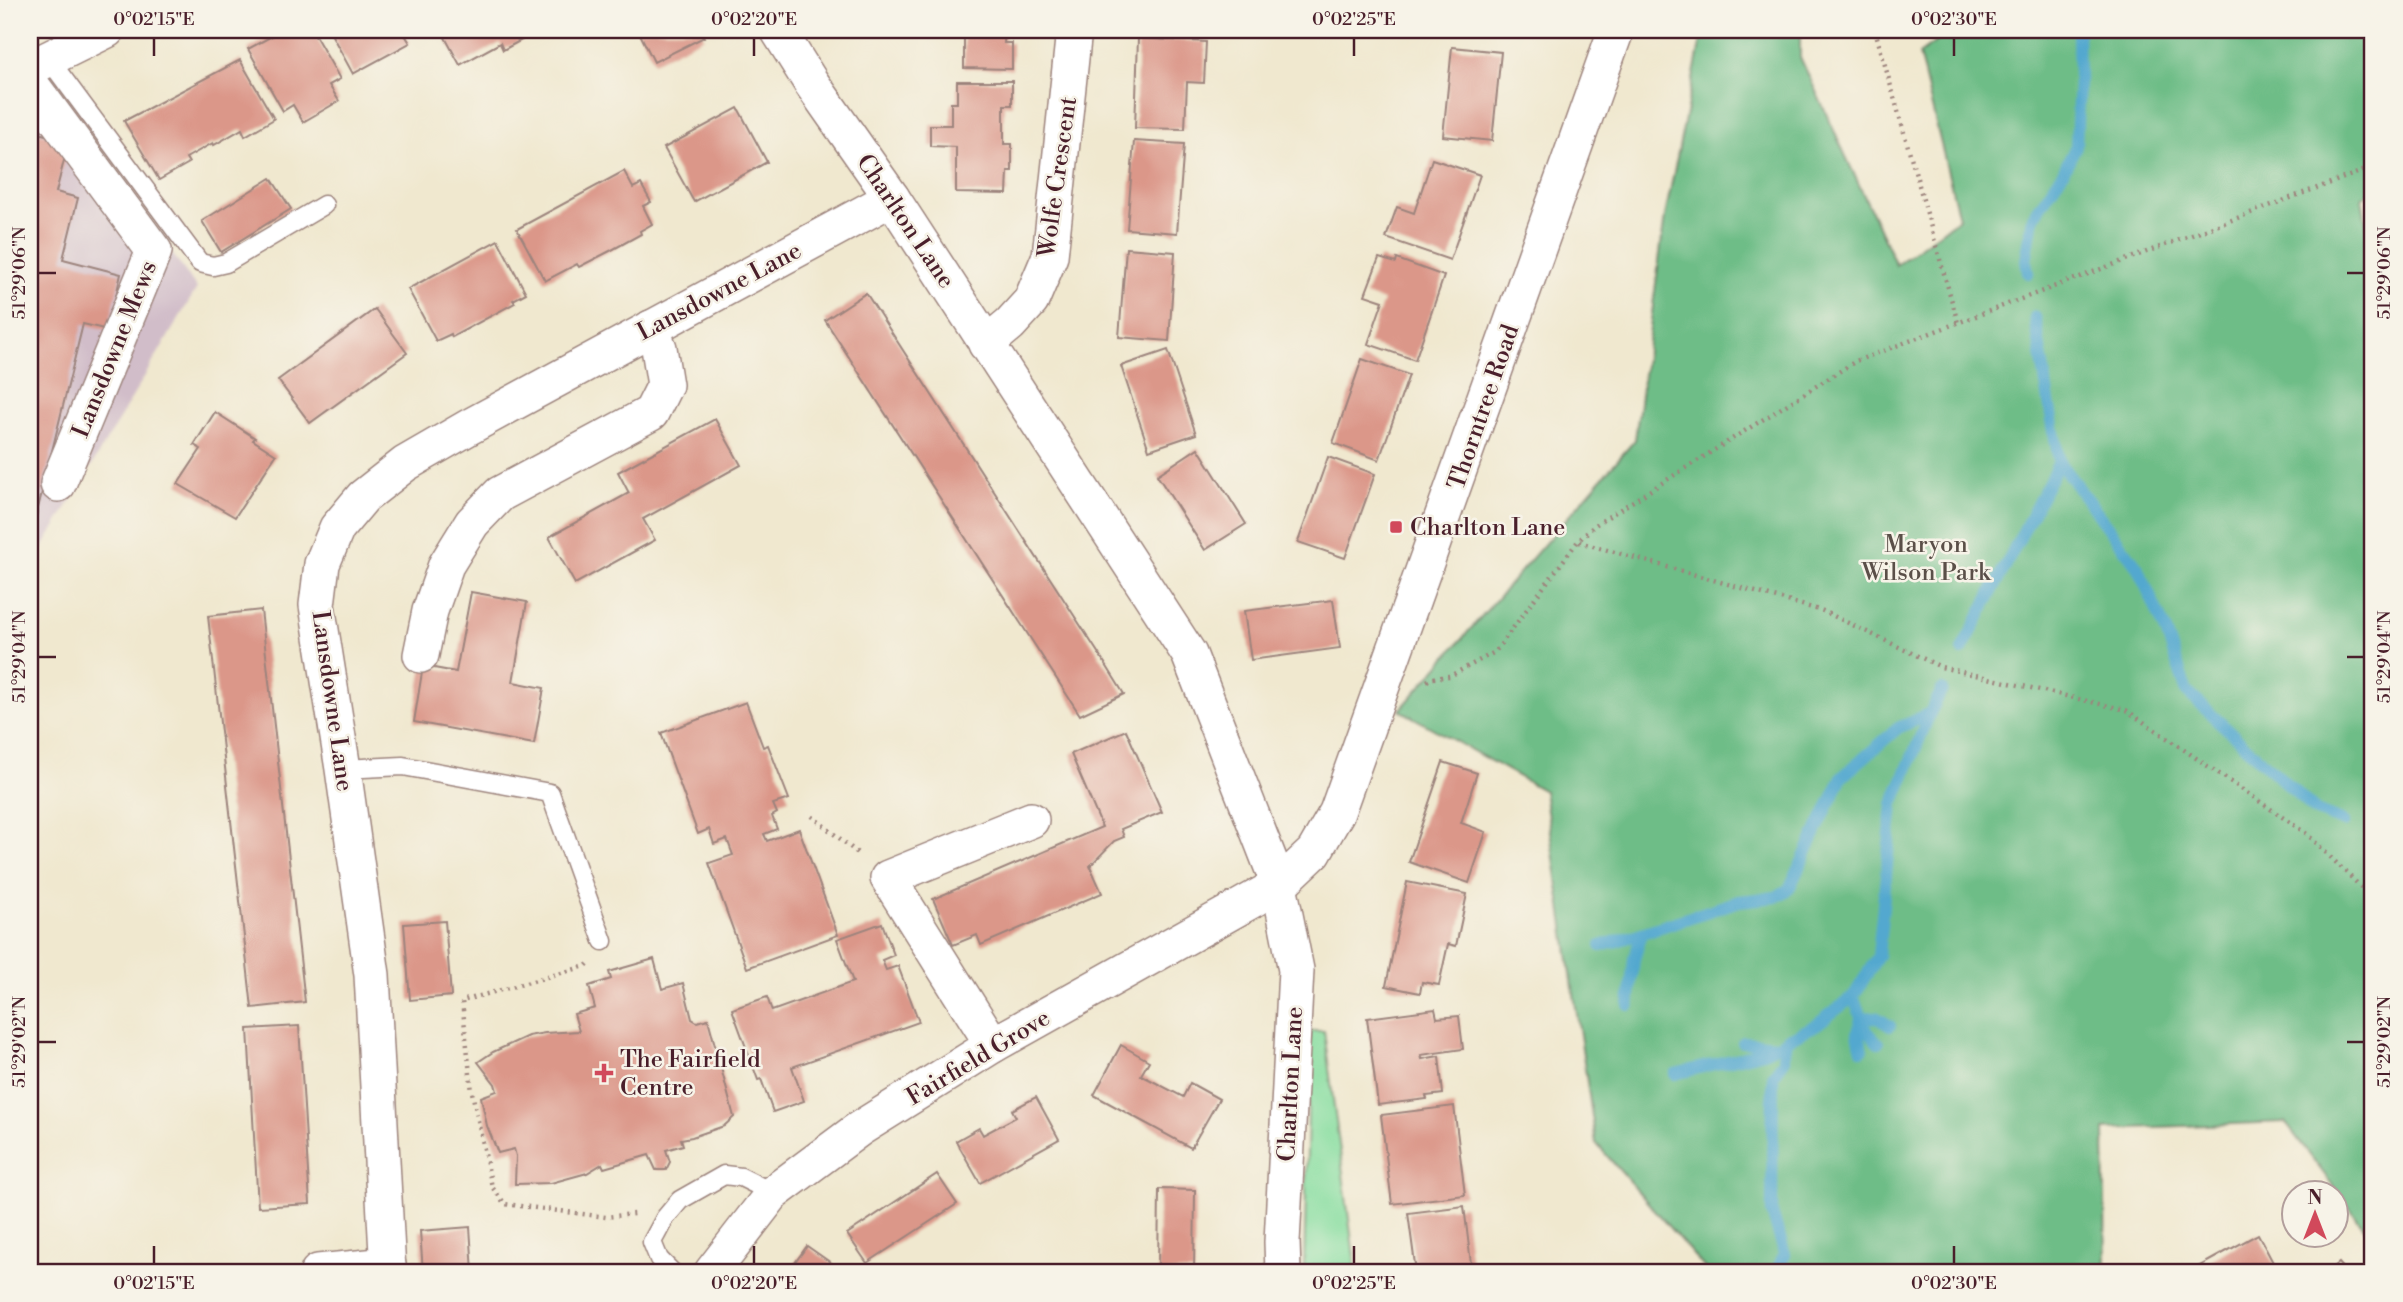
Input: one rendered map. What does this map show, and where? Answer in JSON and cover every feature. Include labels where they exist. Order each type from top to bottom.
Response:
[{"type":"street","points":[[36,70],[107,30]]},
{"type":"street","name":"Charlton Lane","points":[[778,30],[892,198],[1189,654],[1279,885],[1296,970],[1282,1242],[1283,1272]]},
{"type":"street","name":"Wolfe Crescent","points":[[986,344],[1010,324],[1031,301],[1050,256],[1074,30]]},
{"type":"street","name":"Thorntree Road","points":[[1279,885],[1314,852],[1337,812],[1616,30]]},
{"type":"street","name":"Lansdowne Mews","points":[[36,70],[154,251],[58,484]]},
{"type":"street","name":"Lansdowne Lane","points":[[388,1268],[372,975],[317,605],[322,564],[337,528],[363,496],[405,464],[892,198]]},
{"type":"street","points":[[421,655],[430,611],[446,565],[472,523],[500,494],[651,413],[665,385],[659,348],[651,328]]},
{"type":"street","points":[[993,1045],[888,878],[1031,820]]},
{"type":"street","name":"Fairfield Grove","points":[[712,1272],[773,1194],[859,1129],[993,1045],[1279,885]]},
{"type":"street","points":[[318,1272],[388,1268]]},
{"type":"lane","points":[[36,70],[200,263],[213,266],[226,263],[324,205]]},
{"type":"lane","points":[[343,769],[403,766],[550,793],[603,941]]},
{"type":"lane","points":[[672,1272],[659,1259],[652,1242],[680,1200],[724,1175],[741,1177],[773,1194]]},
{"type":"path","points":[[1875,30],[1958,323]]},
{"type":"path","points":[[1381,692],[1413,704],[1419,685],[1433,678],[1450,676],[1495,652],[1578,541],[1595,525],[1856,361],[2373,167]]},
{"type":"path","points":[[1578,541],[1823,611],[1941,667],[2126,710],[2306,834],[2373,899]]},
{"type":"path","points":[[811,816],[888,878]]},
{"type":"path","points":[[603,941],[586,966],[462,1001],[472,1092],[492,1187],[505,1204],[606,1217],[643,1213],[659,1229]]},
{"type":"shaded area","points":[[30,57],[197,288],[42,549],[30,547]]},
{"type":"green space","name":"Maryon Wilson Park","points":[[1703,30],[1800,30],[1800,57],[1896,265],[1959,218],[1919,54],[1952,30],[2373,30],[2373,188],[2362,198],[2373,265],[2373,1239],[2350,1208],[2350,1180],[2329,1180],[2285,1122],[2104,1129],[2106,1272],[1708,1272],[1596,1143],[1544,791],[1400,710],[1635,440],[1665,216]]},
{"type":"green space","points":[[1310,1031],[1324,1031],[1356,1272],[1304,1272]]},
{"type":"building","points":[[283,30],[312,30],[340,79],[329,85],[339,101],[303,122],[293,105],[283,111],[248,49]]},
{"type":"building","points":[[329,30],[402,30],[410,43],[353,74]]},
{"type":"building","points":[[441,30],[540,30],[503,50],[500,43],[460,65]]},
{"type":"building","points":[[638,30],[700,30],[704,37],[654,62]]},
{"type":"building","points":[[964,30],[1005,30],[1004,43],[1012,43],[1012,69],[964,68]]},
{"type":"building","points":[[1138,38],[1206,42],[1204,83],[1187,82],[1185,129],[1135,128]]},
{"type":"building","points":[[1452,47],[1501,52],[1492,141],[1443,136]]},
{"type":"building","points":[[240,60],[274,119],[245,136],[242,129],[214,145],[213,143],[186,158],[189,163],[159,180],[124,121]]},
{"type":"building","points":[[957,81],[1012,81],[1012,105],[1004,105],[1004,144],[1012,144],[1012,171],[1008,171],[1007,194],[956,193],[956,147],[930,146],[930,125],[951,125],[951,103],[957,103]]},
{"type":"building","points":[[738,108],[767,162],[694,202],[664,148]]},
{"type":"building","points":[[30,131],[69,141],[56,192],[78,198],[63,259],[121,274],[108,330],[83,324],[31,537]]},
{"type":"building","points":[[1134,141],[1184,144],[1177,233],[1127,229]]},
{"type":"building","points":[[1432,159],[1480,175],[1450,260],[1386,238],[1397,207],[1414,213]]},
{"type":"building","points":[[624,171],[633,188],[641,184],[651,202],[643,206],[652,224],[640,231],[641,234],[610,251],[545,281],[517,229]]},
{"type":"building","points":[[271,178],[291,209],[221,252],[202,221]]},
{"type":"building","points":[[498,240],[526,293],[513,300],[515,303],[452,337],[451,334],[436,341],[408,289]]},
{"type":"building","points":[[1126,248],[1175,252],[1169,341],[1119,337]]},
{"type":"building","points":[[1379,258],[1396,263],[1397,259],[1444,276],[1415,360],[1368,344],[1383,301],[1365,295]]},
{"type":"building","points":[[866,293],[1124,694],[1080,715],[825,320]]},
{"type":"building","points":[[375,309],[407,353],[310,423],[278,380]]},
{"type":"building","points":[[1168,350],[1196,434],[1149,450],[1121,366]]},
{"type":"building","points":[[1362,359],[1409,375],[1379,460],[1333,443]]},
{"type":"building","points":[[215,412],[276,455],[235,517],[178,484],[201,449],[194,445]]},
{"type":"building","points":[[715,419],[741,465],[643,519],[655,540],[575,584],[549,537],[629,493],[618,472]]},
{"type":"building","points":[[1198,448],[1246,524],[1205,550],[1157,475]]},
{"type":"building","points":[[1328,457],[1375,474],[1345,558],[1298,542]]},
{"type":"building","points":[[471,592],[527,602],[513,682],[544,688],[534,744],[414,722],[423,666],[456,672]]},
{"type":"building","points":[[1333,600],[1340,648],[1251,660],[1244,611]]},
{"type":"building","points":[[261,610],[305,1002],[252,1008],[208,616]]},
{"type":"building","points":[[746,702],[763,747],[768,745],[789,799],[773,804],[777,813],[772,816],[777,829],[764,834],[767,841],[799,829],[838,935],[747,968],[709,863],[733,855],[727,839],[714,844],[709,829],[698,834],[661,733]]},
{"type":"building","points":[[1126,730],[1162,812],[1121,829],[1124,837],[1114,841],[1090,866],[1102,893],[981,945],[977,935],[953,945],[933,899],[1102,827],[1071,754]]},
{"type":"building","points":[[1443,762],[1477,773],[1461,823],[1486,832],[1469,883],[1409,862]]},
{"type":"building","points":[[1407,882],[1467,894],[1456,946],[1448,944],[1439,985],[1422,982],[1420,993],[1386,986]]},
{"type":"building","points":[[445,921],[451,996],[410,1000],[404,924]]},
{"type":"building","points":[[882,923],[894,955],[882,960],[886,970],[898,966],[919,1022],[792,1067],[804,1101],[773,1112],[761,1079],[758,1080],[732,1009],[767,997],[772,1011],[853,982],[837,939]]},
{"type":"building","name":"The Fairfield Centre","points":[[654,959],[662,989],[683,983],[692,1019],[697,1022],[708,1019],[734,1117],[724,1126],[681,1139],[683,1145],[666,1150],[670,1162],[666,1170],[656,1170],[649,1155],[604,1168],[602,1164],[587,1173],[551,1183],[515,1184],[514,1149],[498,1153],[487,1126],[481,1097],[497,1091],[495,1084],[478,1062],[528,1036],[579,1031],[574,1014],[595,1008],[589,986],[611,979],[609,972]]},
{"type":"building","points":[[1435,1009],[1437,1018],[1459,1016],[1463,1049],[1421,1055],[1422,1059],[1439,1056],[1443,1094],[1426,1096],[1427,1099],[1378,1105],[1367,1018]]},
{"type":"building","points":[[299,1026],[310,1204],[258,1207],[248,1029]]},
{"type":"building","points":[[1121,1045],[1149,1061],[1141,1075],[1183,1097],[1190,1083],[1219,1099],[1191,1148],[1094,1095]]},
{"type":"building","points":[[1036,1097],[1059,1139],[980,1183],[956,1141],[979,1128],[983,1135],[1016,1117],[1012,1110]]},
{"type":"building","points":[[1454,1106],[1465,1195],[1392,1204],[1381,1115]]},
{"type":"building","points":[[937,1174],[957,1204],[867,1263],[847,1234]]},
{"type":"building","points":[[1159,1189],[1195,1190],[1194,1272],[1158,1272]]},
{"type":"building","points":[[1464,1206],[1472,1272],[1416,1272],[1408,1213]]},
{"type":"building","points":[[470,1227],[473,1272],[423,1272],[420,1231]]},
{"type":"building","points":[[2258,1234],[2278,1272],[2189,1272],[2218,1256]]},
{"type":"building","points":[[807,1246],[844,1272],[799,1272],[792,1267]]},
{"type":"building","points":[[2339,1263],[2347,1272],[2328,1272]]},
{"type":"waterway","points":[[2028,273],[2026,261],[2033,217],[2062,174],[2076,146],[2078,30]]},
{"type":"waterway","points":[[1962,650],[2059,462],[2035,317]]},
{"type":"waterway","points":[[2059,462],[2137,566],[2165,629],[2187,692],[2316,811],[2344,822]]},
{"type":"waterway","points":[[1629,1005],[1634,959],[1642,933],[1739,901],[1776,897],[1789,889],[1842,777],[1898,728],[1930,713],[1942,690]]},
{"type":"waterway","points":[[1675,1074],[1764,1052],[1816,1025],[1853,997],[1878,956],[1893,804],[1930,713]]},
{"type":"waterway","points":[[1601,946],[1642,933]]},
{"type":"waterway","points":[[1853,997],[1867,1031],[1878,1043]]},
{"type":"waterway","points":[[1862,1050],[1858,1034],[1861,1018],[1876,1017],[1890,1026]]},
{"type":"waterway","points":[[1776,1272],[1785,1254],[1772,1213],[1773,1076],[1784,1061],[1788,1038]]},
{"type":"waterway","points":[[1743,1042],[1776,1045]]},
{"type":"place","name":"Charlton Lane","points":[[1396,527]]},
{"type":"place","name":"The Fairfield Centre","points":[[604,1073]]}]
